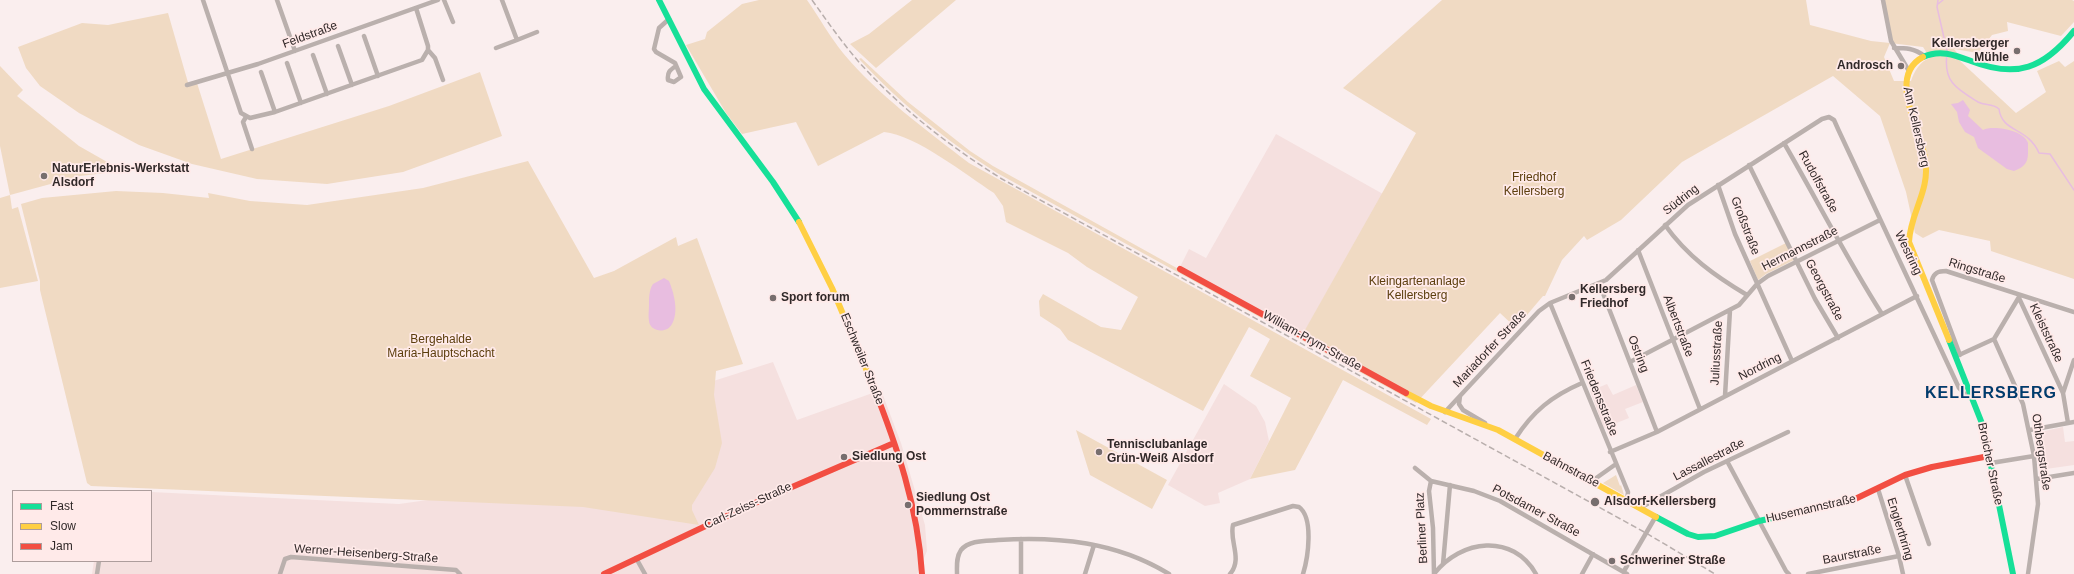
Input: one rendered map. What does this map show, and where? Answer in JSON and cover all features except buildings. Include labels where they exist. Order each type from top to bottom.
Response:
[{"type":"street","points":[[203,0],[241,113],[246,117],[257,118],[416,63],[422,60],[428,50]]},
{"type":"street","points":[[277,0],[295,51]]},
{"type":"street","name":"Feldstraße","points":[[188,85],[295,51],[438,0]]},
{"type":"street","points":[[444,0],[452,22]]},
{"type":"street","points":[[502,0],[517,40]]},
{"type":"street","name":"Eschweiler Straße","points":[[659,0],[703,87],[722,115],[776,185],[803,229],[852,333],[894,443],[914,503],[922,554],[922,574]]},
{"type":"street","points":[[1883,0],[1888,32],[1894,48],[1908,71]]},
{"type":"street","points":[[416,8],[428,50],[435,58],[443,80]]},
{"type":"street","points":[[669,19],[659,28],[654,49],[656,52],[675,63],[676,66]]},
{"type":"street","name":"Am Kellersberg","points":[[1958,356],[1909,242],[1910,228],[1927,181],[1927,164],[1906,94],[1905,86],[1908,71],[1913,64],[1924,56],[1942,52],[1996,69],[2019,69],[2049,58],[2061,47],[2074,31]]},
{"type":"street","points":[[496,48],[537,32]]},
{"type":"street","points":[[364,36],[378,76]]},
{"type":"street","points":[[338,46],[352,85]]},
{"type":"street","points":[[1894,48],[1909,48],[1924,56]]},
{"type":"street","points":[[313,55],[327,94]]},
{"type":"street","points":[[287,63],[301,102]]},
{"type":"street","points":[[261,72],[275,112]]},
{"type":"street","points":[[246,117],[244,127],[252,149]]},
{"type":"street","name":"Südring","points":[[1550,303],[1606,280],[1688,205],[1822,119],[1829,117]]},
{"type":"street","name":"Westring","points":[[1829,117],[1834,120],[1959,388],[1965,394],[1972,395]]},
{"type":"street","name":"Rudolfstraße","points":[[1784,143],[1839,240],[1853,269],[1882,314]]},
{"type":"street","name":"Georgstraße","points":[[1749,165],[1815,299],[1838,338]]},
{"type":"street","name":"Großstraße","points":[[1718,185],[1735,234],[1792,361]]},
{"type":"street","name":"Hermannstraße","points":[[1630,362],[1739,305],[1757,284],[1768,276],[1880,220]]},
{"type":"street","points":[[1665,225],[1688,252],[1705,268],[1747,295]]},
{"type":"street","name":"Albertstraße","points":[[1638,250],[1700,409]]},
{"type":"street","name":"William-Prym-Straße","points":[[1180,269],[1413,397],[1445,412]]},
{"type":"street","name":"Ringstraße","points":[[1958,356],[1932,280],[1934,274],[1938,271],[1946,271],[2019,297],[2074,312]]},
{"type":"street","name":"Ostring","points":[[1599,283],[1657,432]]},
{"type":"street","name":"Nordring","points":[[1610,452],[1657,432],[1917,296]]},
{"type":"street","points":[[1958,356],[1994,340],[2019,297]]},
{"type":"street","name":"Kleiststraße","points":[[2019,297],[2062,393],[2068,423]]},
{"type":"street","name":"Mariadorfer Straße","points":[[1445,412],[1539,311],[1550,303]]},
{"type":"street","name":"Friedensstraße","points":[[1550,303],[1610,452],[1628,492],[1627,501]]},
{"type":"street","name":"Juliusstraße","points":[[1725,396],[1730,310]]},
{"type":"street","name":"Othbergstraße","points":[[1994,340],[2023,404],[2030,430],[2034,456],[2038,504],[2028,574]]},
{"type":"street","name":"Broicher Straße","points":[[1958,356],[1983,426],[2013,574]]},
{"type":"street","points":[[2062,393],[2074,360]]},
{"type":"street","points":[[1515,439],[1542,406],[1554,396],[1582,383]]},
{"type":"street","name":"Bahnstraße","points":[[1460,396],[1459,404],[1463,410],[1656,516]]},
{"type":"street","name":"Bahnstraße","points":[[1445,412],[1486,424]]},
{"type":"street","points":[[2030,430],[2074,422]]},
{"type":"street","name":"Lassallestraße","points":[[1640,508],[1727,461],[1788,432]]},
{"type":"street","name":"Carl-Zeiss-Straße","points":[[604,574],[823,472],[894,443]]},
{"type":"street","points":[[1990,459],[2034,456]]},
{"type":"street","name":"Husemannstraße","points":[[1656,516],[1688,534],[1698,537],[1715,536],[1759,521],[1851,502],[1905,475],[1932,467],[1990,459]]},
{"type":"street","points":[[1727,461],[1789,574]]},
{"type":"street","points":[[1592,481],[1616,464]]},
{"type":"street","name":"Potsdamer Straße","points":[[1414,468],[1431,481],[1474,491],[1500,501],[1626,573]]},
{"type":"street","points":[[2037,479],[2074,473]]},
{"type":"street","points":[[1905,475],[1929,544]]},
{"type":"street","name":"Berliner Platz","points":[[1431,481],[1429,490],[1433,528],[1434,574]]},
{"type":"street","name":"Berliner Platz","points":[[1443,564],[1450,485]]},
{"type":"street","name":"Englerthring","points":[[1878,489],[1899,556],[1903,574]]},
{"type":"street","points":[[1233,573],[1236,556],[1233,525],[1293,506],[1299,507],[1303,510],[1306,516],[1308,547],[1303,574]]},
{"type":"street","points":[[1626,573],[1656,516]]},
{"type":"street","points":[[957,574],[958,556],[961,550],[973,543],[1046,538],[1094,545],[1128,554],[1169,574]]},
{"type":"street","points":[[1021,539],[1021,574]]},
{"type":"street","points":[[1085,574],[1094,545]]},
{"type":"street","points":[[1434,574],[1443,564],[1460,553],[1482,546],[1498,545],[1522,556],[1530,563],[1536,574]]},
{"type":"street","points":[[1582,574],[1593,554]]},
{"type":"street","name":"Baurstraße","points":[[1808,574],[1899,556]]},
{"type":"street","name":"Werner-Heisenberg-Straße","points":[[280,574],[285,559],[291,557],[456,570],[460,574]]},
{"type":"street","points":[[636,558],[644,574]]},
{"type":"street","points":[[96,574],[99,562]]},
{"type":"shaded area","points":[[1963,100],[1970,110],[1968,116],[1983,130],[2001,128],[2015,132],[2025,139],[2028,143],[2028,156],[2023,166],[2014,171],[2007,169],[1978,148],[1974,137],[1965,132],[1959,122],[1957,112],[1951,104],[1958,103]]},
{"type":"shaded area","points":[[1276,134],[1383,194],[1301,338],[1180,267],[1189,249],[1206,258]]},
{"type":"shaded area","points":[[664,278],[669,281],[673,291],[675,314],[670,327],[659,330],[652,328],[650,325],[649,297],[653,284]]},
{"type":"shaded area","points":[[773,362],[797,420],[881,390],[901,443],[925,525],[927,551],[917,574],[92,574],[94,562],[152,562],[152,492],[399,504],[435,499],[704,384]]},
{"type":"shaded area","points":[[1224,384],[1256,406],[1265,422],[1269,441],[1250,479],[1218,493],[1220,503],[1205,506],[1168,485]]},
{"type":"shaded area","points":[[1607,384],[1613,395],[1636,385],[1643,402],[1625,409],[1629,418],[1604,428],[1590,391]]},
{"type":"shaded area","points":[[2063,427],[2065,442],[2074,441],[2074,465],[2046,469],[2043,451],[2038,448],[2036,433]]},
{"type":"green space","points":[[759,0],[807,0],[838,47],[857,69],[887,98],[919,125],[969,163],[1431,419],[1427,425],[1343,380],[1295,470],[1250,479],[1291,398],[1250,376],[1270,339],[1249,327],[1203,411],[1068,340],[1060,329],[1040,316],[1039,301],[1043,294],[1101,327],[1121,330],[1138,297],[1087,267],[1068,253],[1006,222],[1003,206],[994,193],[940,157],[911,140],[884,132],[818,166],[796,122],[742,134],[726,113],[686,45],[705,39],[707,32],[742,4]]},
{"type":"green space","points":[[912,0],[956,0],[876,68],[850,44],[869,34]]},
{"type":"green space","points":[[1442,0],[1806,0],[1810,25],[1871,41],[1890,43],[1881,0],[2072,0],[2074,1],[2074,22],[2061,36],[2007,22],[2008,31],[1992,35],[1978,53],[1954,49],[1958,54],[1958,59],[2016,113],[2046,92],[2037,71],[2059,61],[2065,67],[2074,61],[2074,279],[1991,251],[1990,241],[1939,230],[1923,238],[1915,233],[1906,192],[1880,116],[1833,76],[1682,162],[1621,220],[1587,240],[1584,236],[1562,260],[1545,296],[1543,296],[1516,328],[1500,313],[1416,403],[997,173],[941,134],[924,120],[875,76],[859,59],[861,58],[908,102],[970,151],[993,166],[1301,337],[1416,133],[1343,88]],"holes":[[[1890,43],[1923,47],[1930,58],[1926,59],[1918,67],[1911,81],[1894,81],[1884,57]]]},
{"type":"green space","points":[[168,13],[189,86],[197,83],[221,159],[389,106],[480,72],[502,136],[403,172],[327,184],[257,179],[192,164],[139,145],[79,113],[40,86],[26,68],[18,47],[82,23],[108,25]]},
{"type":"green space","points":[[0,66],[23,90],[17,96],[79,146],[123,171],[80,176],[10,195],[0,146]]},
{"type":"green space","name":"Bergehalde Maria-Hauptschacht","points":[[528,161],[594,278],[614,271],[676,237],[678,246],[697,238],[743,364],[716,371],[714,395],[722,443],[715,468],[692,505],[692,510],[699,525],[583,507],[91,486],[87,483],[40,290],[40,281],[21,204],[42,198],[116,191],[163,193],[209,198],[208,193],[250,201],[307,205],[423,188]]},
{"type":"green space","points":[[10,195],[12,209],[18,207],[38,281],[0,288],[0,198]]},
{"type":"green space","points":[[1786,243],[1794,260],[1766,274],[1758,280],[1750,261]]},
{"type":"green space","name":"Tennisclubanlage Grün-Weiß Alsdorf","points":[[1076,430],[1167,480],[1152,509],[1090,475]]},
{"type":"green space","points":[[1616,475],[1620,486],[1621,485],[1624,495],[1603,483]]},
{"type":"waterway","points":[[1938,0],[1937,7],[1947,51]]},
{"type":"waterway","points":[[1938,4],[1943,0]]},
{"type":"waterway","points":[[1947,54],[1947,71],[1953,84],[1978,102],[1994,106],[1999,109],[2001,117],[2005,122],[2029,139],[2039,153],[2050,154],[2074,190]]},
{"type":"railway","points":[[812,0],[858,61],[891,95],[944,140],[1002,179],[1646,533],[1715,574]]},
{"type":"traffic: fast","points":[[659,0],[704,89],[773,182],[799,222]]},
{"type":"traffic: fast","points":[[1923,57],[1935,53],[1941,53],[2002,69],[2028,67],[2052,54],[2074,31]]},
{"type":"traffic: fast","points":[[1949,340],[1983,426],[2013,574]]},
{"type":"traffic: fast","points":[[1656,517],[1688,534],[1698,537],[1715,536],[1759,521],[1853,500]]},
{"type":"traffic: slow","points":[[1923,57],[1913,66],[1907,77],[1906,90],[1922,146],[1926,170],[1923,191],[1910,231],[1909,242],[1949,340]]},
{"type":"traffic: slow","points":[[799,222],[832,288],[872,383]]},
{"type":"traffic: slow","points":[[1406,393],[1431,406],[1498,430],[1656,517]]},
{"type":"traffic: jam","points":[[1180,269],[1406,393]]},
{"type":"traffic: jam","points":[[872,383],[890,430],[905,477],[916,525],[922,574]]},
{"type":"traffic: jam","points":[[604,574],[748,506],[894,443]]},
{"type":"traffic: jam","points":[[1853,500],[1905,475],[1932,467],[1989,456]]},
{"type":"place","name":"Kellersberger Mühle","points":[[2017,51]]},
{"type":"place","name":"Androsch","points":[[1901,66]]},
{"type":"place","name":"NaturErlebnis-Werkstatt Alsdorf","points":[[44,176]]},
{"type":"place","name":"Kellersberg Friedhof","points":[[1572,297]]},
{"type":"place","name":"Sport forum","points":[[773,298]]},
{"type":"place","name":"Tennisclubanlage Grün-Weiß Alsdorf","points":[[1099,452]]},
{"type":"place","name":"Siedlung Ost","points":[[844,457]]},
{"type":"place","name":"Alsdorf-Kellersberg","points":[[1595,502]]},
{"type":"place","name":"Siedlung Ost Pommernstraße","points":[[908,505]]},
{"type":"place","name":"Schweriner Straße","points":[[1612,561]]},
{"type":"district","name":"KELLERSBERG","points":[[1991,394]]},
{"type":"park label","name":"Friedhof Kellersberg","points":[[1534,185]]},
{"type":"park label","name":"Kleingartenanlage Kellersberg","points":[[1417,289]]}]
